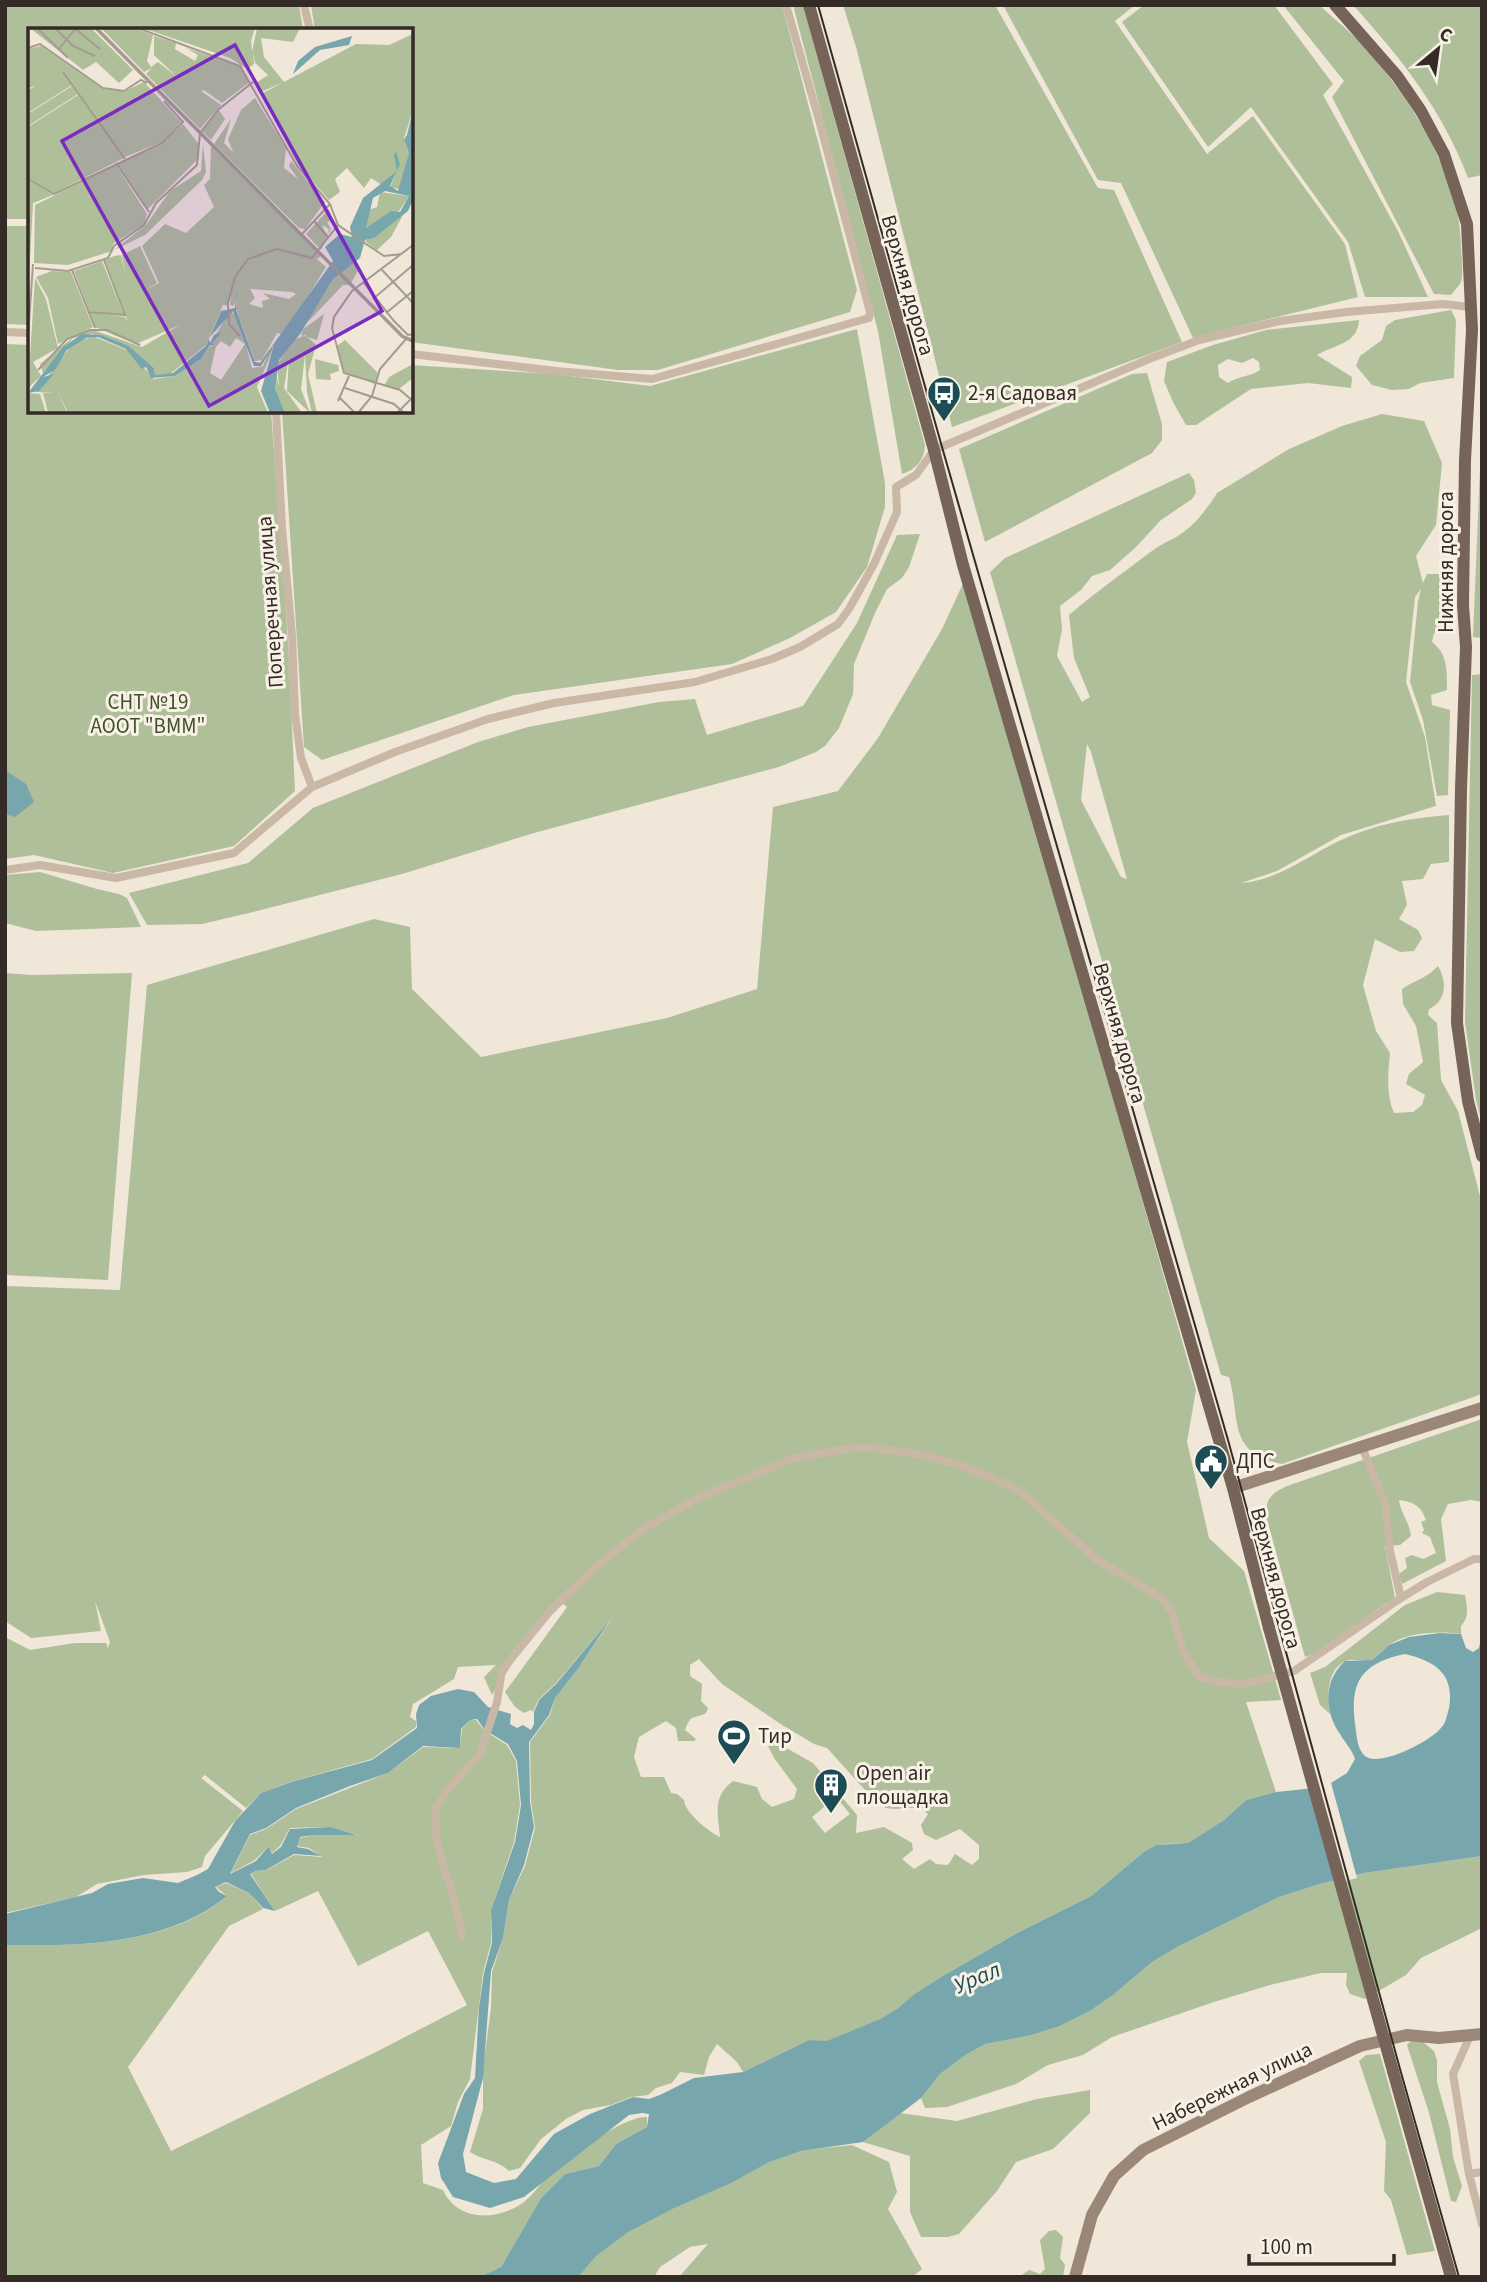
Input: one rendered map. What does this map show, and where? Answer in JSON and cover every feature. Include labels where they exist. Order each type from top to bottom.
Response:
[{"type":"main road","name":"Верхняя дорога","points":[[809,5],[934,450],[963,565],[1233,1488],[1269,1628],[1451,2277]]},
{"type":"main road","name":"Нижняя дорога","points":[[1335,5],[1397,76],[1421,111],[1444,154],[1467,224],[1472,330],[1465,460],[1463,605],[1466,647],[1457,1023],[1468,1101],[1482,1156]]},
{"type":"main road","points":[[1233,1488],[1482,1408]]},
{"type":"main road","name":"Набережная улица","points":[[1075,2277],[1092,2215],[1114,2176],[1143,2150],[1360,2046],[1407,2035],[1439,2038],[1476,2035]]},
{"type":"street","points":[[304,5],[310,28]]},
{"type":"street","points":[[413,354],[652,379],[869,318],[870,312],[855,252],[786,5]]},
{"type":"street","points":[[5,870],[40,865],[116,878],[234,853],[312,787],[396,752],[488,719],[554,703],[695,682],[772,659],[800,647],[838,624],[874,564],[897,512],[896,487],[916,475],[934,450],[1199,340],[1280,321],[1346,312],[1443,304],[1470,307]]},
{"type":"street","points":[[5,332],[28,333]]},
{"type":"street","name":"Поперечная улица","points":[[276,413],[295,714],[301,758],[312,787]]},
{"type":"street","points":[[462,1935],[437,1843],[435,1810],[446,1791],[480,1754],[497,1702],[502,1670],[550,1611],[597,1566],[643,1529],[698,1498],[794,1458],[852,1447],[876,1448],[929,1456],[993,1478],[1021,1492],[1096,1559],[1163,1599],[1173,1615],[1189,1661],[1199,1677],[1208,1679],[1244,1684],[1294,1671],[1401,1598],[1474,1559],[1482,1559]]},
{"type":"street","points":[[1362,1447],[1385,1503],[1390,1551],[1401,1598]]},
{"type":"street","points":[[1476,2035],[1453,2074],[1469,2174],[1482,2224]]},
{"type":"street","points":[[1469,2174],[1482,2172]]},
{"type":"green space","points":[[5,5],[299,5],[303,28],[28,28],[28,219],[5,219]]},
{"type":"green space","points":[[311,5],[782,5],[857,290],[850,312],[658,370],[618,370],[413,342],[413,28],[315,28]]},
{"type":"green space","points":[[793,5],[803,5],[925,445],[919,463],[902,474],[878,331]]},
{"type":"green space","points":[[843,5],[995,5],[1098,188],[1114,190],[1182,342],[952,427]]},
{"type":"green space","points":[[1003,5],[1135,5],[1115,21],[1207,154],[1253,116],[1345,244],[1358,297],[1193,338],[1121,183],[1098,180]]},
{"type":"green space","points":[[1144,5],[1274,5],[1333,84],[1323,95],[1398,231],[1428,297],[1365,297],[1348,242],[1251,107],[1208,147],[1122,22]]},
{"type":"green space","points":[[1283,5],[1319,5],[1350,32],[1377,61],[1412,109],[1441,162],[1458,217],[1462,278],[1451,295],[1434,294],[1332,97],[1344,81]]},
{"type":"green space","points":[[1353,5],[1482,5],[1482,175],[1468,178],[1446,130],[1419,86]]},
{"type":"green space","points":[[5,226],[28,226],[28,325],[5,324]]},
{"type":"green space","points":[[1451,310],[1456,320],[1454,378],[1420,383],[1409,389],[1392,390],[1372,385],[1356,366],[1360,356],[1382,340],[1386,326],[1395,320]]},
{"type":"green space","points":[[1359,320],[1358,328],[1350,339],[1317,355],[1352,377],[1351,388],[1308,383],[1251,389],[1196,425],[1186,425],[1164,381],[1167,362],[1266,330]],"holes":[[[1253,358],[1259,362],[1260,370],[1252,374],[1228,383],[1219,377],[1218,365],[1228,359],[1242,363]]]},
{"type":"green space","points":[[857,329],[885,483],[885,507],[867,567],[836,612],[790,638],[732,664],[514,695],[322,760],[304,747],[282,413],[413,413],[413,365],[553,374],[650,386]]},
{"type":"green space","name":"СНТ №19 АООТ \"ВММ\"","points":[[5,344],[28,345],[28,413],[271,413],[288,641],[295,791],[234,846],[113,873],[34,855],[5,859]]},
{"type":"green space","points":[[1147,373],[1162,424],[1162,440],[1152,453],[985,542],[959,449],[1132,374]]},
{"type":"green space","points":[[1382,414],[1424,421],[1442,463],[1436,525],[1416,556],[1423,583],[1427,574],[1438,574],[1449,579],[1452,591],[1450,627],[1434,633],[1432,642],[1444,658],[1446,670],[1447,690],[1431,695],[1432,705],[1450,710],[1448,795],[1437,796],[1423,720],[1410,682],[1421,589],[1415,597],[1406,682],[1425,737],[1436,806],[1341,835],[1277,871],[1241,883],[1279,873],[1339,841],[1366,830],[1407,820],[1449,815],[1449,862],[1431,864],[1423,879],[1402,881],[1407,905],[1399,919],[1418,930],[1422,938],[1414,951],[1400,952],[1375,939],[1363,985],[1376,1031],[1390,1053],[1388,1076],[1391,1106],[1394,1113],[1413,1112],[1422,1105],[1425,1095],[1406,1084],[1409,1074],[1423,1062],[1416,1026],[1403,1004],[1402,989],[1438,966],[1443,978],[1442,996],[1429,1009],[1428,1015],[1437,1023],[1441,1080],[1458,1111],[1482,1204],[1482,1394],[1282,1464],[1252,1452],[1239,1432],[1229,1377],[1221,1375],[990,572],[1005,558],[1189,473],[1194,480],[1196,493],[1192,499],[1161,520],[1110,570],[1092,576],[1081,590],[1060,606],[1062,629],[1057,656],[1082,702],[1090,697],[1074,658],[1069,615],[1156,548],[1189,527],[1217,493],[1289,449],[1342,426]],"holes":[[[1087,744],[1127,879],[1121,877],[1081,800]]]},
{"type":"green space","points":[[1482,419],[1482,638],[1473,637]]},
{"type":"green space","points":[[920,534],[909,567],[902,578],[887,589],[875,613],[854,664],[853,694],[839,728],[825,746],[816,752],[779,767],[534,833],[402,874],[202,924],[147,925],[129,893],[248,863],[313,808],[478,742],[528,727],[659,702],[695,699],[707,735],[803,706],[857,623],[897,535]]},
{"type":"green space","points":[[966,577],[1196,1390],[1187,1442],[1209,1538],[1244,1571],[1281,1700],[1246,1702],[1276,1792],[1246,1800],[1224,1820],[1188,1843],[1165,1844],[1145,1851],[1091,1896],[1019,1932],[941,1977],[880,2019],[827,2042],[809,2040],[743,2072],[737,2062],[717,2044],[709,2057],[704,2075],[680,2072],[672,2083],[656,2088],[648,2095],[583,2110],[566,2119],[541,2139],[520,2168],[509,2171],[470,2152],[483,2109],[483,2069],[491,2008],[492,1972],[503,1938],[509,1900],[525,1866],[535,1828],[531,1801],[530,1742],[550,1715],[555,1698],[612,1618],[538,1700],[533,1712],[531,1710],[524,1713],[515,1707],[505,1692],[567,1607],[559,1601],[534,1630],[492,1695],[484,1677],[496,1665],[458,1667],[454,1679],[413,1704],[410,1717],[416,1721],[416,1727],[372,1759],[293,1781],[261,1793],[246,1808],[205,1775],[201,1778],[243,1811],[205,1856],[202,1867],[187,1872],[144,1875],[97,1884],[76,1897],[5,1913],[5,1637],[30,1650],[75,1643],[106,1643],[108,1648],[110,1642],[95,1601],[101,1631],[31,1638],[5,1621],[5,1286],[120,1290],[147,985],[374,919],[410,927],[412,989],[481,1057],[667,1018],[757,989],[773,807],[838,791],[878,738],[942,629]],"holes":[[[699,1659],[722,1684],[779,1723],[814,1744],[827,1748],[866,1791],[880,1797],[885,1808],[921,1807],[928,1814],[921,1825],[924,1834],[936,1840],[960,1829],[979,1845],[979,1859],[972,1865],[955,1854],[948,1865],[936,1864],[930,1859],[914,1869],[902,1859],[913,1850],[912,1843],[884,1827],[856,1833],[857,1815],[813,1763],[781,1745],[767,1732],[761,1732],[774,1758],[797,1789],[794,1799],[772,1807],[762,1799],[757,1787],[733,1781],[719,1799],[720,1837],[710,1831],[698,1822],[684,1800],[671,1793],[664,1777],[641,1777],[634,1757],[639,1737],[666,1721],[676,1728],[678,1741],[696,1739],[685,1730],[691,1719],[706,1713],[708,1708],[701,1701],[702,1684],[690,1676],[690,1665]],[[836,1797],[850,1814],[825,1833],[812,1817]]]},
{"type":"green space","points":[[1482,674],[1482,1124],[1465,1022],[1472,675]]},
{"type":"green space","points":[[40,872],[127,898],[141,927],[36,931],[5,923],[5,875]]},
{"type":"green space","points":[[5,973],[132,973],[108,1280],[5,1275]]},
{"type":"green space","points":[[1482,1419],[1482,1502],[1471,1500],[1448,1504],[1441,1519],[1446,1561],[1402,1584],[1399,1574],[1407,1568],[1405,1558],[1412,1555],[1423,1559],[1436,1553],[1430,1537],[1422,1533],[1424,1530],[1421,1522],[1426,1520],[1422,1511],[1413,1504],[1399,1500],[1411,1536],[1400,1545],[1385,1546],[1395,1598],[1340,1639],[1305,1657],[1266,1516],[1270,1497],[1287,1486]]},
{"type":"green space","points":[[1437,1592],[1465,1595],[1467,1615],[1461,1626],[1461,1634],[1434,1633],[1405,1637],[1389,1645],[1372,1660],[1349,1660],[1342,1663],[1336,1668],[1330,1683],[1330,1714],[1320,1705],[1310,1673],[1325,1667],[1405,1605]]},
{"type":"green space","points":[[470,1720],[476,1720],[485,1731],[507,1745],[516,1761],[520,1805],[514,1842],[491,1910],[491,1943],[483,1973],[470,2079],[458,2102],[451,2126],[421,2145],[423,2183],[443,2190],[457,2208],[467,2213],[500,2213],[525,2201],[555,2169],[610,2131],[637,2118],[647,2117],[647,2127],[616,2144],[599,2166],[565,2174],[541,2198],[501,2267],[479,2277],[5,2277],[5,1945],[92,1943],[151,1934],[204,1913],[227,1896],[216,1887],[226,1883],[249,1893],[263,1909],[229,1926],[128,2067],[171,2151],[376,2052],[467,2005],[428,1931],[358,1966],[318,1891],[275,1911],[251,1874],[267,1870],[294,1855],[322,1857],[309,1848],[297,1846],[300,1838],[314,1835],[358,1835],[331,1827],[290,1828],[280,1846],[272,1853],[269,1846],[255,1860],[231,1873],[250,1835],[266,1829],[296,1809],[388,1773],[423,1747],[460,1748],[462,1729]]},
{"type":"green space","points":[[1482,1856],[1482,1928],[1421,1958],[1406,1975],[1365,1999],[1350,1994],[1346,1985],[1347,1973],[1321,1973],[1270,1985],[1112,2037],[1083,2055],[1048,2065],[1016,2084],[947,2107],[925,2108],[921,2098],[940,2074],[967,2054],[986,2044],[1032,2035],[1060,2026],[1090,2011],[1152,1962],[1279,1897],[1364,1873]]},
{"type":"green space","points":[[1411,2041],[1423,2042],[1434,2051],[1437,2060],[1437,2082],[1462,2186],[1456,2202],[1451,2201],[1429,2113],[1407,2045]]},
{"type":"green space","points":[[1380,2054],[1435,2251],[1407,2255],[1391,2200],[1384,2191],[1386,2142],[1359,2061],[1366,2055]]},
{"type":"green space","points":[[1090,2090],[1090,2113],[1053,2149],[1016,2162],[997,2191],[959,2234],[948,2237],[921,2237],[910,2212],[910,2156],[863,2142],[900,2113],[957,2121],[1037,2099]]},
{"type":"green space","points":[[852,2145],[889,2162],[897,2192],[888,2209],[922,2269],[912,2277],[679,2277],[708,2244],[690,2247],[660,2267],[654,2277],[578,2277],[591,2260],[608,2245],[647,2220],[770,2161],[792,2153]]},
{"type":"green space","points":[[1056,2230],[1063,2237],[1060,2258],[1065,2265],[1063,2277],[1019,2277],[1029,2270],[1040,2274],[1045,2269],[1040,2240],[1049,2231]]},
{"type":"water","points":[[5,770],[26,784],[34,802],[15,817],[5,814]]},
{"type":"water","name":"Урал","points":[[610,1620],[555,1698],[549,1715],[529,1742],[530,1801],[534,1827],[524,1865],[509,1900],[503,1938],[491,1971],[483,2078],[463,2154],[466,2172],[494,2183],[516,2179],[554,2134],[590,2114],[633,2097],[649,2099],[694,2078],[743,2072],[809,2040],[827,2041],[880,2019],[941,1977],[1019,1932],[1091,1896],[1145,1851],[1157,1845],[1188,1843],[1224,1820],[1246,1800],[1331,1783],[1347,1773],[1355,1759],[1331,1716],[1328,1696],[1333,1678],[1345,1661],[1372,1660],[1389,1645],[1409,1637],[1440,1633],[1461,1634],[1466,1648],[1473,1652],[1479,1648],[1482,1633],[1482,1856],[1364,1873],[1279,1897],[1152,1962],[1090,2011],[1060,2026],[1032,2035],[986,2044],[967,2054],[940,2074],[921,2098],[863,2142],[801,2151],[769,2162],[628,2232],[596,2256],[578,2277],[479,2277],[501,2267],[541,2198],[565,2174],[599,2166],[616,2144],[647,2127],[649,2114],[629,2115],[524,2197],[490,2208],[453,2197],[441,2178],[438,2163],[464,2094],[475,2078],[479,2007],[492,1943],[491,1910],[515,1842],[521,1805],[517,1761],[508,1744],[485,1730],[477,1719],[470,1720],[461,1729],[460,1748],[423,1746],[388,1773],[296,1808],[266,1828],[250,1834],[230,1874],[256,1861],[269,1846],[272,1854],[281,1847],[290,1829],[331,1827],[357,1835],[300,1837],[297,1847],[321,1856],[294,1854],[266,1870],[250,1874],[275,1911],[263,1908],[249,1893],[226,1882],[215,1887],[227,1896],[203,1913],[149,1934],[92,1943],[5,1945],[5,1914],[92,1893],[108,1884],[143,1878],[178,1883],[208,1869],[235,1821],[261,1793],[372,1760],[417,1728],[416,1714],[419,1705],[431,1696],[458,1689],[474,1692],[488,1707],[511,1714],[510,1724],[517,1728],[523,1725],[531,1730],[539,1700]],"holes":[[[1405,1654],[1434,1665],[1446,1678],[1450,1696],[1444,1724],[1427,1740],[1393,1756],[1372,1759],[1365,1756],[1358,1744],[1354,1715],[1356,1689],[1360,1679],[1376,1664]]]},
{"type":"pier","points":[[1330,1779],[1357,1878],[1335,1884],[1315,1784]]},
{"type":"tram line","points":[[818,5],[942,447],[1228,1440],[1459,2277]]},
{"type":"place","name":"2-я Садовая","points":[[944,423]]},
{"type":"place","name":"ДПС","points":[[1211,1491]]},
{"type":"place","name":"Тир","points":[[734,1766]]},
{"type":"place","name":"Open air площадка","points":[[831,1815]]}]
